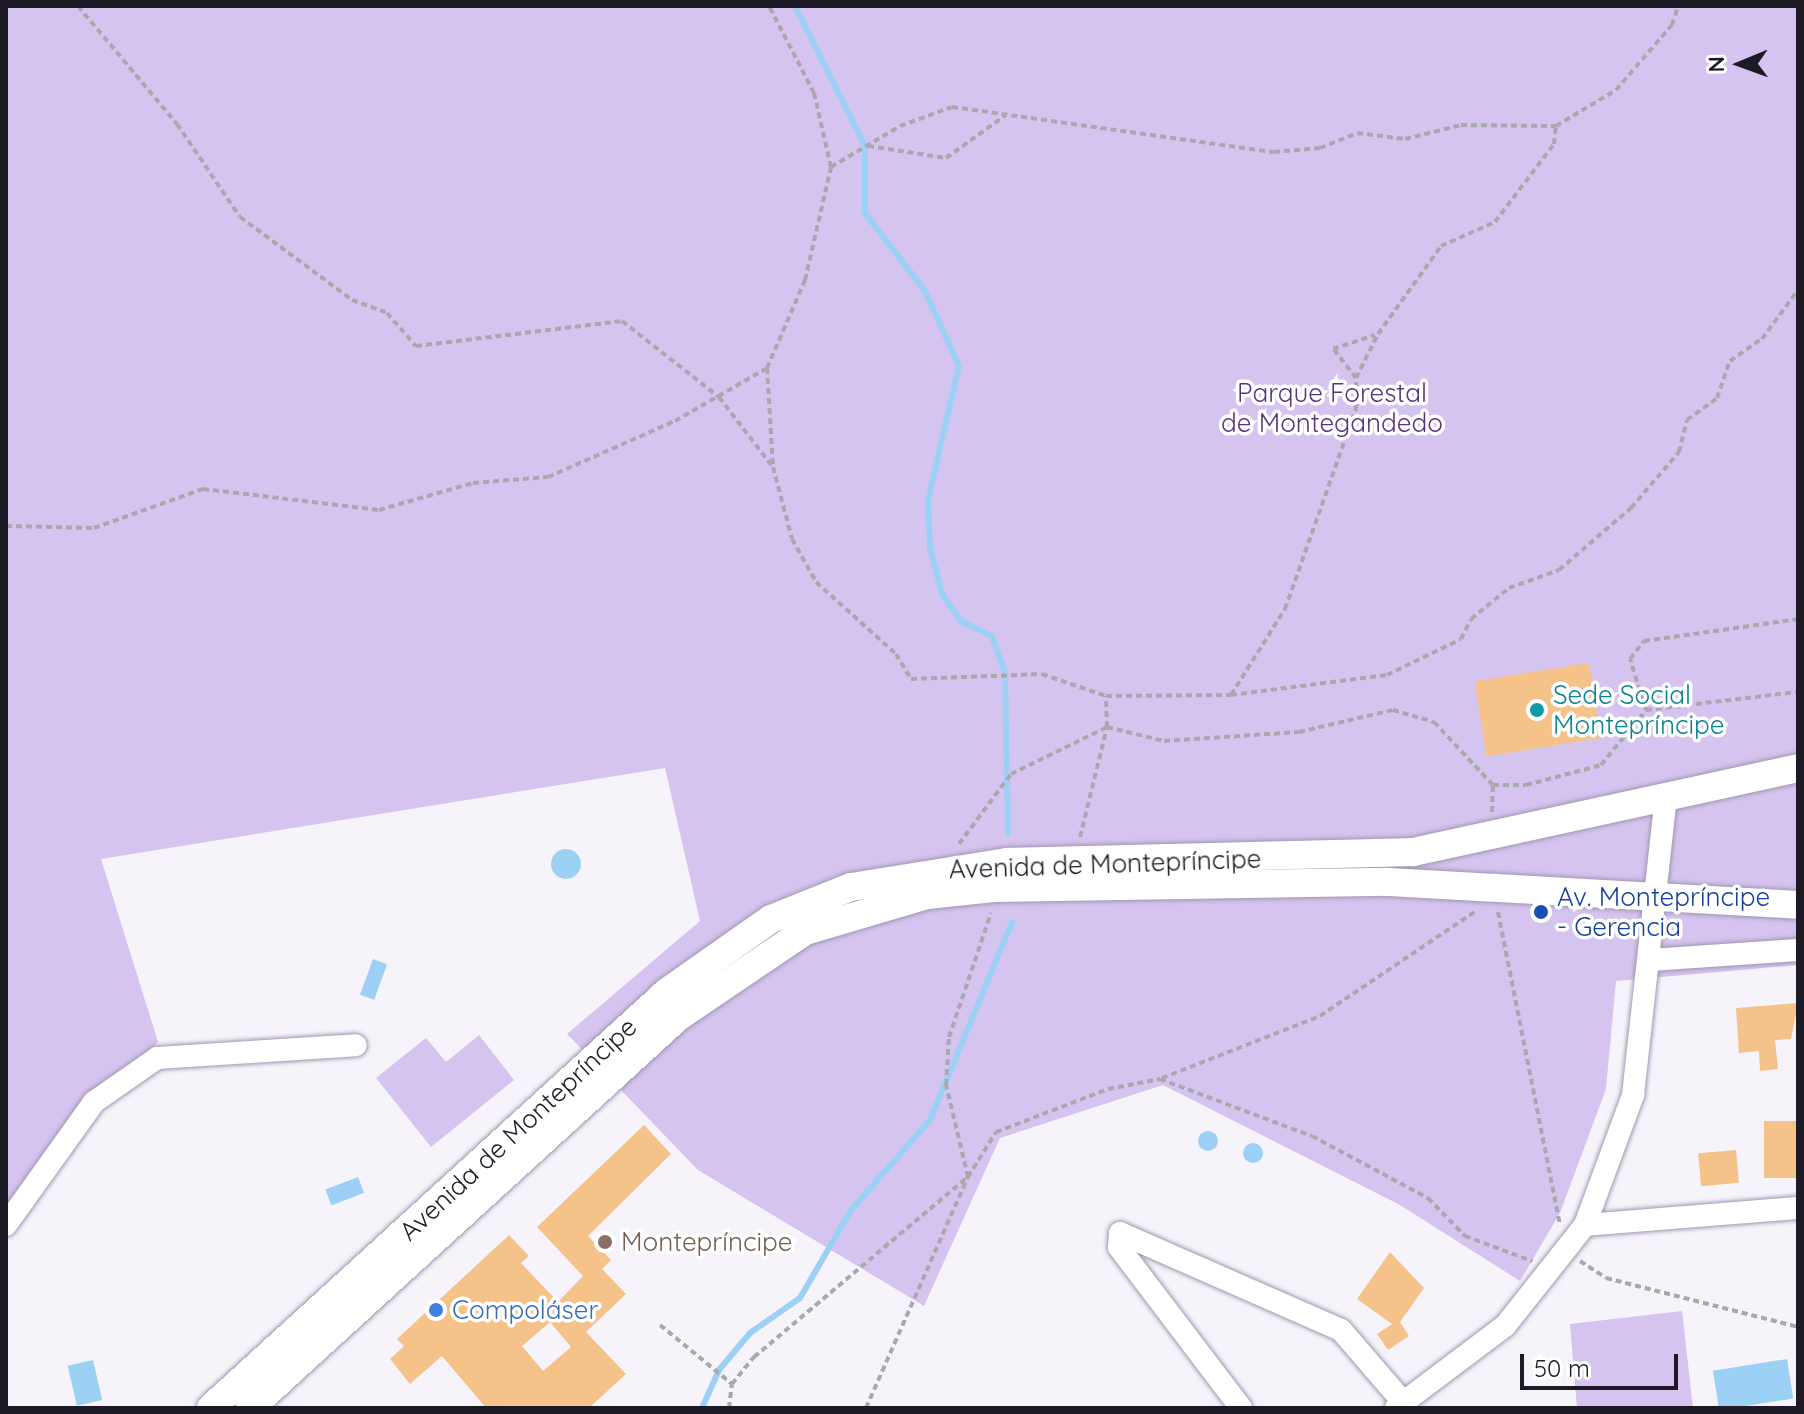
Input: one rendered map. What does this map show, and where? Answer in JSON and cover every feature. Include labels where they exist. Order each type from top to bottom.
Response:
[{"type":"street","name":"Avenida de Montepríncipe","points":[[211,1408],[667,992],[771,919],[851,887],[926,869],[1355,857],[1490,838],[1798,768]]},
{"type":"street","points":[[1241,1408],[1119,1247],[1120,1233],[1341,1330],[1399,1405],[1505,1326],[1585,1225],[1633,1095],[1666,797]]},
{"type":"street","name":"Avenida de Montepríncipe","points":[[250,1408],[678,1017],[805,931],[927,895],[994,888],[1657,895],[1798,905]]},
{"type":"street","points":[[1650,960],[1798,950]]},
{"type":"street","points":[[6,1225],[94,1102],[157,1058],[356,1045]]},
{"type":"street","points":[[1585,1225],[1798,1208]]},
{"type":"path","points":[[78,6],[177,124],[240,217],[352,300],[387,313],[416,346],[622,321],[719,397],[773,467]]},
{"type":"path","points":[[769,6],[814,93],[831,167],[805,280],[767,368],[773,467],[792,539],[816,582],[896,654],[911,679],[1042,674],[1106,696],[1231,695],[1387,675],[1461,639],[1471,619],[1509,588],[1559,570],[1631,508],[1679,452],[1687,420],[1717,398],[1730,361],[1762,339],[1798,290]]},
{"type":"path","points":[[831,167],[865,146],[952,107],[1274,152],[1320,148],[1357,133],[1405,139],[1461,125],[1556,126],[1616,90],[1672,25],[1678,6]]},
{"type":"path","points":[[865,146],[946,158],[1006,115]]},
{"type":"path","points":[[1231,695],[1285,609],[1356,408],[1356,378],[1378,334],[1441,246],[1495,222],[1554,144],[1556,126]]},
{"type":"path","points":[[1356,378],[1333,349],[1378,334]]},
{"type":"path","points":[[6,526],[94,528],[203,489],[379,510],[473,483],[548,477],[719,397],[767,368]]},
{"type":"path","points":[[1646,710],[1630,659],[1644,641],[1798,619]]},
{"type":"path","points":[[1493,785],[1526,785],[1601,765],[1646,710],[1798,692]]},
{"type":"path","points":[[1076,852],[1107,727],[1106,696]]},
{"type":"path","points":[[954,848],[1011,774],[1107,727],[1164,741],[1299,732],[1393,710],[1434,722],[1493,785],[1490,838]]},
{"type":"path","points":[[866,1408],[968,1177],[996,1132],[1108,1089],[1160,1079],[1320,1016],[1494,892],[1565,1251],[1606,1278],[1798,1327]]},
{"type":"path","points":[[968,1177],[946,1085],[949,1037],[994,903]]},
{"type":"path","points":[[1160,1079],[1312,1136],[1428,1198],[1465,1236],[1551,1270]]},
{"type":"path","points":[[729,1408],[732,1384],[787,1326],[968,1177]]},
{"type":"path","points":[[660,1325],[732,1384]]},
{"type":"green space","name":"Parque Forestal de Montegandedo","points":[[6,6],[1798,6],[1798,965],[1616,981],[1606,1089],[1560,1213],[1520,1281],[1400,1205],[1163,1085],[1000,1138],[924,1306],[698,1170],[567,1034],[700,921],[665,768],[101,859],[158,1042],[6,1210]]},
{"type":"green space","points":[[479,1035],[514,1080],[431,1147],[376,1078],[426,1038],[446,1062]]},
{"type":"green space","points":[[1682,1311],[1693,1408],[1577,1408],[1570,1324]]},
{"type":"water","points":[[566,849],[572,850],[580,858],[580,870],[572,878],[566,879],[560,878],[552,870],[551,864],[552,858],[560,850]]},
{"type":"water","points":[[373,959],[387,964],[374,1000],[360,995]]},
{"type":"water","points":[[1208,1131],[1215,1134],[1218,1141],[1215,1148],[1208,1151],[1201,1148],[1198,1141],[1201,1134]]},
{"type":"water","points":[[1253,1143],[1260,1146],[1263,1153],[1260,1160],[1253,1163],[1246,1160],[1243,1153],[1246,1146]]},
{"type":"water","points":[[358,1177],[364,1193],[331,1205],[325,1190]]},
{"type":"water","points":[[1787,1359],[1793,1399],[1719,1408],[1713,1371]]},
{"type":"water","points":[[93,1360],[102,1400],[77,1406],[68,1366]]},
{"type":"building","name":"Sede Social Montepríncipe","points":[[1589,663],[1601,738],[1486,756],[1474,681]]},
{"type":"building","points":[[1798,1003],[1791,1039],[1775,1040],[1778,1069],[1760,1071],[1759,1051],[1739,1053],[1736,1008]]},
{"type":"building","points":[[1764,1121],[1798,1121],[1798,1178],[1764,1178]]},
{"type":"building","points":[[644,1125],[671,1154],[588,1236],[611,1260],[602,1269],[626,1294],[586,1332],[626,1374],[589,1408],[486,1408],[442,1356],[410,1384],[390,1359],[404,1346],[397,1339],[509,1235],[529,1256],[521,1263],[558,1302],[583,1276],[537,1227]],"holes":[[[550,1322],[571,1347],[543,1371],[522,1346]]]},
{"type":"building","points":[[1736,1150],[1739,1183],[1701,1186],[1698,1153]]},
{"type":"building","points":[[1390,1252],[1424,1288],[1400,1322],[1409,1336],[1388,1350],[1377,1334],[1392,1324],[1357,1299]]},
{"type":"waterway","points":[[795,6],[865,146],[865,213],[925,291],[959,366],[928,499],[930,548],[943,596],[962,622],[992,636],[1005,674],[1008,834]]},
{"type":"waterway","points":[[702,1408],[719,1370],[750,1333],[800,1298],[851,1210],[930,1120],[1012,922]]},
{"type":"place","name":"Sede Social Montepríncipe","points":[[1537,710]]},
{"type":"place","name":"Av. Montepríncipe - Gerencia","points":[[1541,912]]},
{"type":"place","name":"Montepríncipe","points":[[605,1242]]},
{"type":"place","name":"Compoláser","points":[[436,1310]]}]
